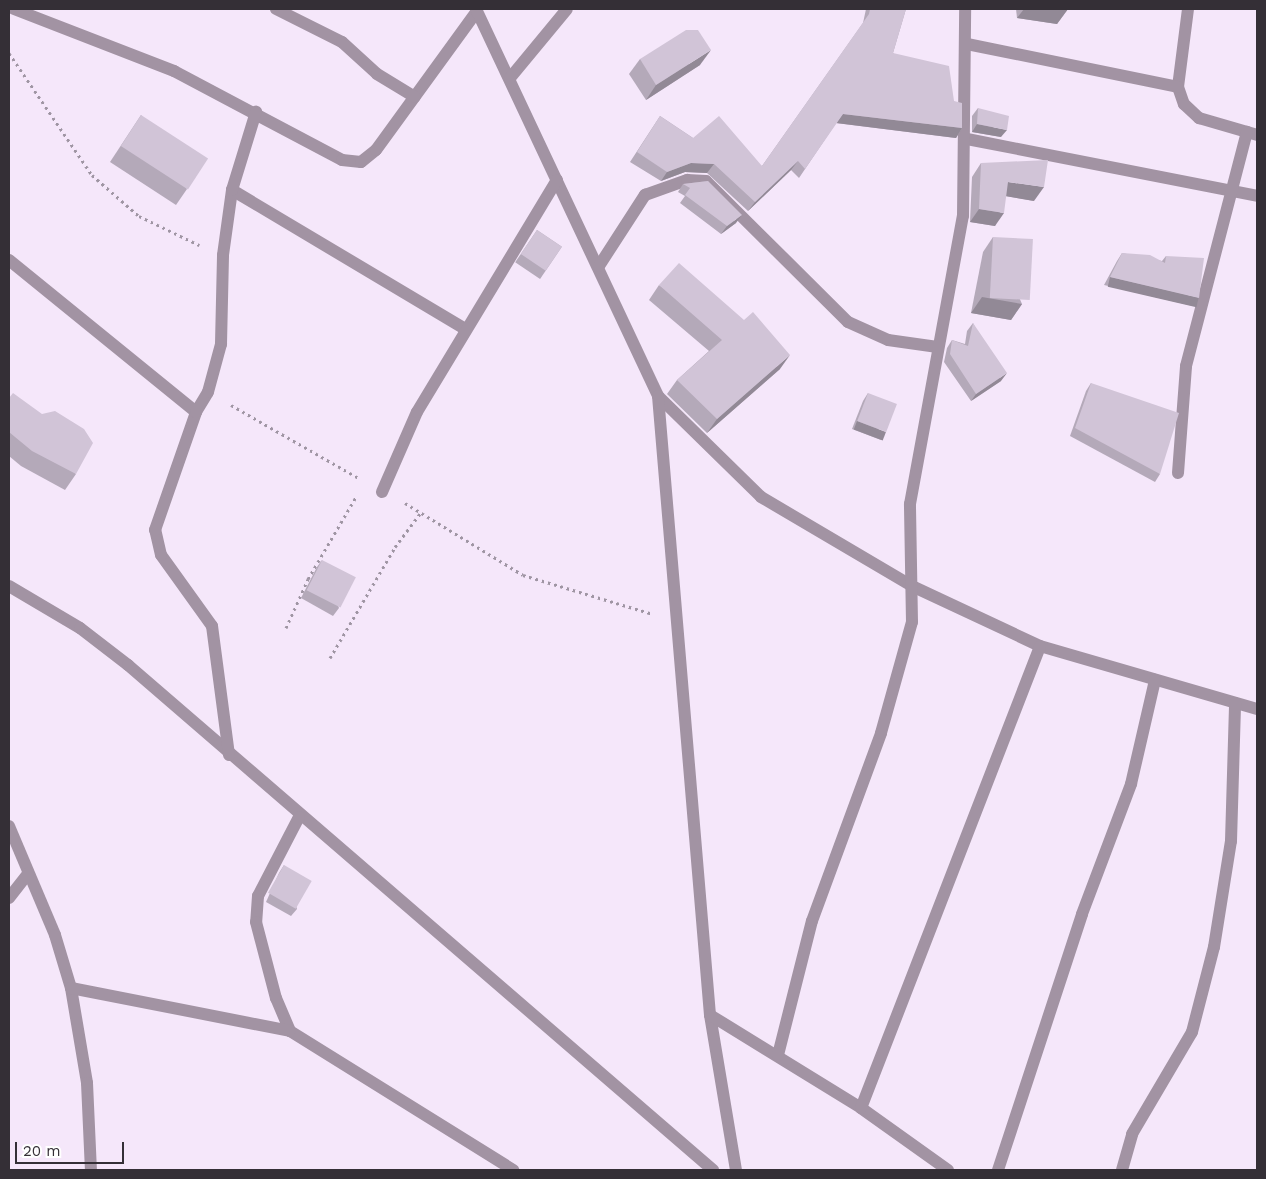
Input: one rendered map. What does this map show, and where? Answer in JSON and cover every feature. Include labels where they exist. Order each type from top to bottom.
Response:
[{"type":"street","points":[[14,9],[174,71],[256,112],[342,160],[361,162],[376,150],[476,10],[599,266],[658,396],[710,1015],[736,1170]]},
{"type":"street","points":[[276,9],[342,42],[377,74],[415,97]]},
{"type":"street","points":[[510,78],[566,9]]},
{"type":"street","points":[[778,1055],[812,921],[847,832],[904,661],[914,587],[910,504],[963,216],[968,139],[965,9]]},
{"type":"street","points":[[1178,474],[1186,366],[1232,191],[1252,133],[1199,118],[1184,104],[1178,87],[1188,9]]},
{"type":"street","points":[[967,44],[1178,87]]},
{"type":"street","points":[[229,755],[212,626],[155,541],[169,481],[196,412],[208,392],[221,344],[223,254],[232,190],[256,112]]},
{"type":"street","points":[[968,139],[1257,196]]},
{"type":"street","points":[[382,492],[417,412],[465,329],[558,180]]},
{"type":"street","points":[[599,266],[645,195],[687,180],[706,181],[848,322],[888,340],[938,347]]},
{"type":"street","points":[[232,190],[465,329]]},
{"type":"street","points":[[9,260],[196,412]]},
{"type":"street","points":[[658,396],[761,497],[914,587],[1040,646],[1257,709]]},
{"type":"street","points":[[9,586],[80,628],[713,1170]]},
{"type":"street","points":[[861,1108],[1040,646]]},
{"type":"street","points":[[998,1170],[1082,914],[1131,784],[1155,680]]},
{"type":"street","points":[[1122,1170],[1132,1134],[1192,1032],[1214,947],[1231,841],[1235,702]]},
{"type":"street","points":[[290,1031],[276,998],[256,922],[258,896],[299,817]]},
{"type":"street","points":[[9,826],[55,935],[71,988],[87,1083],[91,1170]]},
{"type":"street","points":[[9,898],[28,874]]},
{"type":"street","points":[[71,988],[290,1031],[513,1170]]},
{"type":"street","points":[[710,1015],[778,1055],[861,1108],[948,1170]]},
{"type":"path","points":[[9,54],[58,120],[80,160],[117,200],[140,216],[223,254]]},
{"type":"path","points":[[208,392],[382,492],[422,511],[523,576],[677,621]]},
{"type":"path","points":[[286,628],[308,579],[365,482]]},
{"type":"path","points":[[330,658],[422,511]]},
{"type":"building","points":[[870,9],[906,9],[893,53],[949,66],[954,101],[962,103],[962,128],[843,114],[805,169],[798,161],[755,202],[714,164],[691,163],[667,172],[637,152],[660,116],[693,138],[719,116],[762,166],[869,14]]},
{"type":"building","points":[[686,30],[698,30],[711,50],[656,85],[640,59]]},
{"type":"building","points":[[978,108],[1009,116],[1007,130],[977,124]]},
{"type":"building","points":[[141,115],[208,159],[188,190],[121,146]]},
{"type":"building","points":[[1048,160],[1044,187],[1008,182],[1004,213],[979,209],[981,163]]},
{"type":"building","points":[[708,181],[742,215],[727,226],[685,195],[690,188],[683,184]]},
{"type":"building","points":[[537,230],[562,247],[546,271],[521,254]]},
{"type":"building","points":[[993,237],[1033,239],[1030,300],[990,298]]},
{"type":"building","points":[[1122,253],[1150,255],[1165,263],[1166,256],[1204,258],[1199,298],[1110,277]]},
{"type":"building","points":[[679,263],[744,320],[753,312],[790,355],[717,419],[677,380],[722,340],[659,285]]},
{"type":"building","points":[[973,323],[1007,373],[976,394],[950,354],[952,340],[968,346]]},
{"type":"building","points":[[1091,383],[1179,413],[1160,474],[1075,428]]},
{"type":"building","points":[[13,393],[42,414],[55,411],[84,429],[93,443],[76,474],[32,451],[9,432],[9,398]]},
{"type":"building","points":[[868,393],[897,404],[886,432],[857,421]]},
{"type":"building","points":[[322,560],[356,577],[340,608],[307,590]]},
{"type":"building","points":[[284,865],[312,881],[296,909],[268,893]]}]
